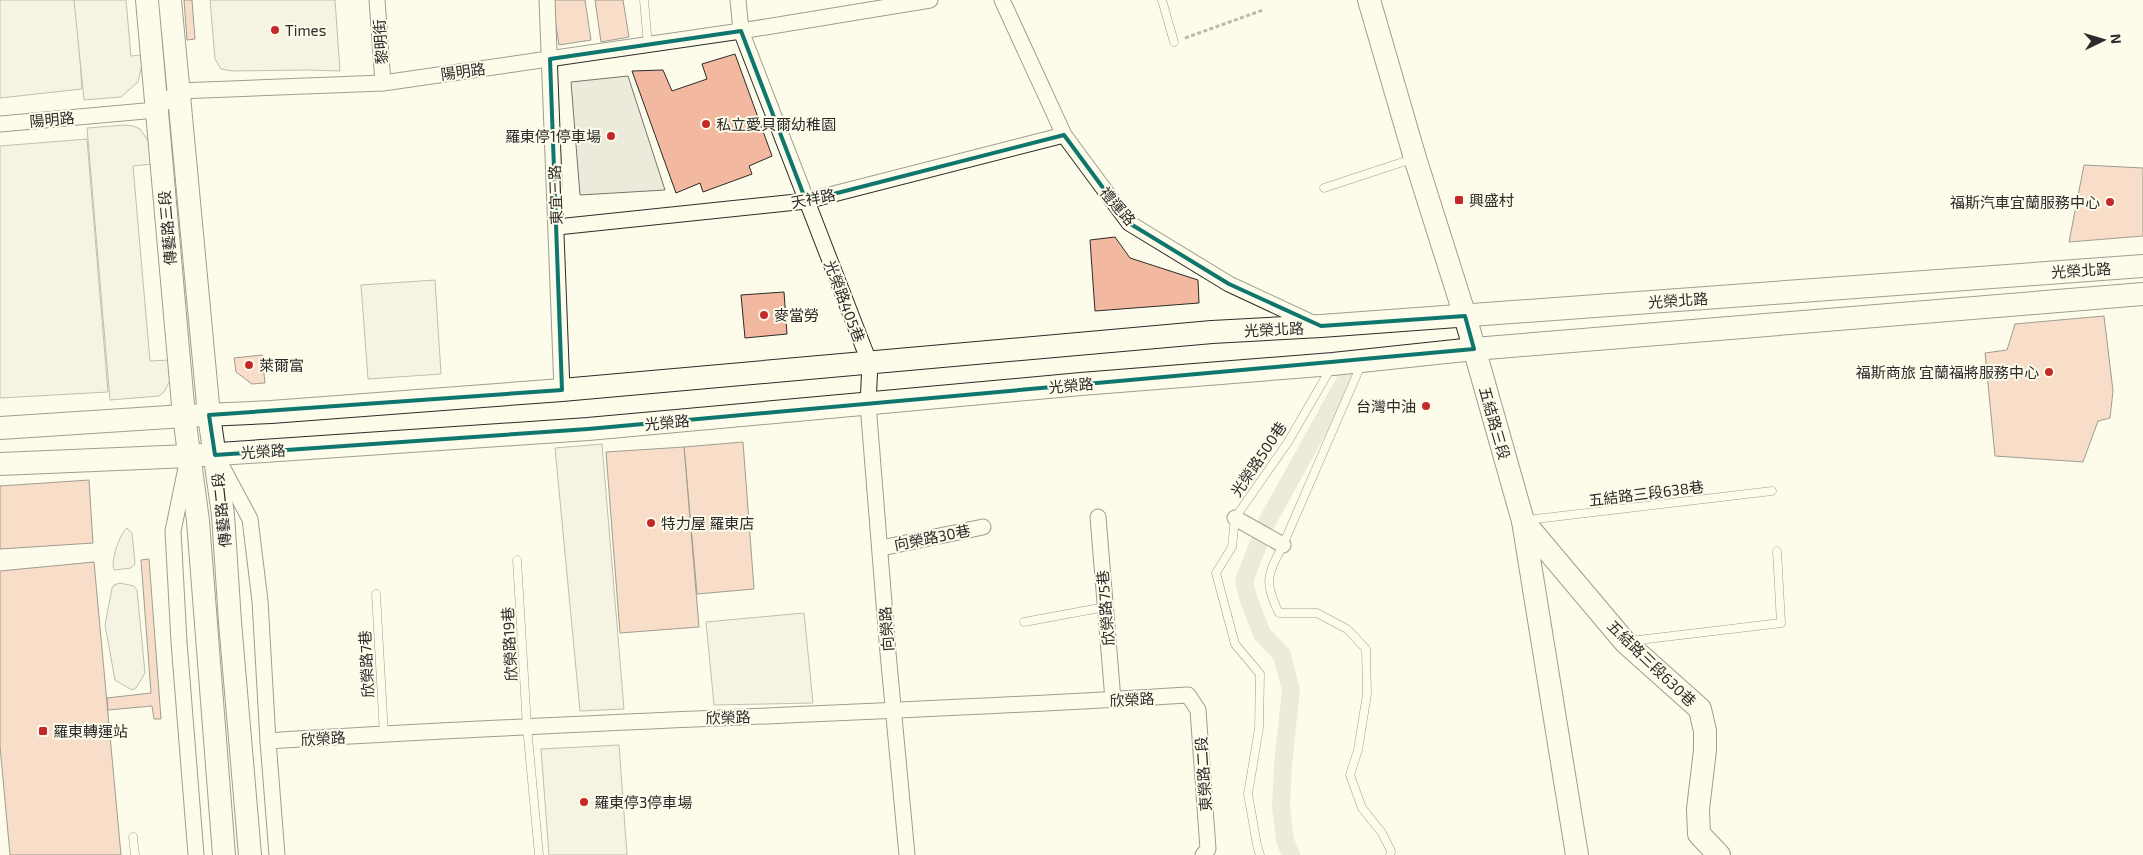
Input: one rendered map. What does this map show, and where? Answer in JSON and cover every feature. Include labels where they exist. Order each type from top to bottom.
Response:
[{"type":"street","name":"傳藝路三段","points":[[147,0],[189,456]]},
{"type":"street","name":"傳藝路三段","points":[[170,0],[209,415],[215,455]]},
{"type":"street","name":"黎明街","points":[[377,0],[383,83]]},
{"type":"street","name":"東宜三路","points":[[547,0],[562,390]]},
{"type":"street","name":"光榮路405巷","points":[[738,0],[741,31],[870,364],[868,404]]},
{"type":"street","name":"陽明路","points":[[178,91],[383,83],[741,31],[868,5],[930,0]]},
{"type":"street","name":"禮運路","points":[[1002,0],[1064,135],[1129,223],[1229,284],[1321,326]]},
{"type":"street","name":"五結路三段","points":[[1369,0],[1415,158],[1465,316],[1523,521],[1577,855]]},
{"type":"street","points":[[156,110],[178,91]]},
{"type":"street","name":"陽明路","points":[[0,124],[156,110]]},
{"type":"street","name":"天祥路","points":[[556,227],[806,201],[1064,135]]},
{"type":"street","name":"光榮北路","points":[[870,364],[1212,332],[1465,316],[2143,266]]},
{"type":"street","name":"光榮北路","points":[[1333,364],[1474,349],[2143,294]]},
{"type":"street","points":[[0,428],[271,412],[870,364]]},
{"type":"street","name":"光榮路","points":[[0,464],[215,455],[588,429],[1081,384],[1333,364]]},
{"type":"street","name":"向榮路","points":[[868,404],[888,653],[907,855]]},
{"type":"street","name":"傳藝路二段","points":[[215,455],[250,519],[260,601],[277,855]]},
{"type":"street","name":"傳藝路二段","points":[[215,455],[223,515],[250,855]]},
{"type":"street","points":[[189,456],[172,531],[196,855]]},
{"type":"street","name":"傳藝路二段","points":[[189,456],[198,521],[224,855]]},
{"type":"street","name":"欣榮路75巷","points":[[1098,517],[1113,700]]},
{"type":"street","points":[[1235,518],[1283,545]]},
{"type":"street","name":"五結路三段630巷","points":[[1523,521],[1626,642],[1700,709],[1705,731],[1706,750],[1698,810],[1699,834],[1719,855]]},
{"type":"street","name":"向榮路30巷","points":[[881,548],[983,527]]},
{"type":"street","name":"欣榮路","points":[[268,741],[527,726],[1188,695]]},
{"type":"street","name":"東榮路二段","points":[[1188,695],[1198,710],[1208,849],[1203,855]]},
{"type":"lane","points":[[644,0],[648,45]]},
{"type":"lane","points":[[1162,0],[1174,42]]},
{"type":"lane","points":[[1324,188],[1415,158]]},
{"type":"lane","points":[[1363,361],[1283,545],[1269,572],[1271,597],[1279,613],[1317,613],[1347,629],[1366,649],[1367,694],[1358,750],[1350,775],[1362,808],[1382,833],[1391,851],[1390,855]]},
{"type":"lane","name":"光榮路500巷","points":[[1260,855],[1248,794],[1259,728],[1260,674],[1235,644],[1216,573],[1232,547],[1235,518],[1288,442],[1333,364]]},
{"type":"lane","name":"五結路三段638巷","points":[[1523,521],[1772,491]]},
{"type":"lane","points":[[1626,642],[1781,623],[1777,551]]},
{"type":"lane","name":"欣榮路19巷","points":[[518,560],[527,726],[539,855]]},
{"type":"lane","name":"欣榮路7巷","points":[[376,594],[384,734]]},
{"type":"lane","points":[[1024,622],[1105,607]]},
{"type":"lane","points":[[134,837],[135,855]]},
{"type":"path","points":[[1174,42],[1263,10]]},
{"type":"highlighted area","points":[[741,31],[806,201],[1064,135],[1129,223],[1229,284],[1321,326],[1465,316],[1474,349],[588,429],[215,455],[209,415],[562,390],[550,59]]},
{"type":"shaded area","points":[[0,0],[76,0],[82,89],[0,98]]},
{"type":"shaded area","points":[[74,0],[126,0],[131,56],[141,55],[142,65],[138,82],[121,97],[84,100]]},
{"type":"shaded area","name":"Times","points":[[210,0],[335,0],[340,71],[232,71],[221,69],[215,59]]},
{"type":"shaded area","name":"羅東停1停車場","points":[[628,76],[665,190],[580,195],[571,82]]},
{"type":"shaded area","points":[[124,125],[140,129],[149,142],[153,164],[133,166],[150,361],[170,360],[171,379],[164,392],[159,396],[110,400],[87,128]]},
{"type":"shaded area","points":[[87,139],[108,392],[0,398],[0,146]]},
{"type":"shaded area","points":[[435,280],[441,374],[368,379],[361,285]]},
{"type":"shaded area","points":[[602,444],[624,709],[580,711],[555,448]]},
{"type":"shaded area","points":[[127,528],[132,533],[135,564],[131,568],[114,570],[113,561],[116,548],[121,535]]},
{"type":"shaded area","points":[[120,583],[134,586],[137,590],[145,673],[136,688],[132,690],[115,680],[105,625],[112,588]]},
{"type":"shaded area","points":[[804,613],[813,703],[714,705],[706,622]]},
{"type":"shaded area","name":"羅東停3停車場","points":[[619,745],[627,855],[549,855],[541,749]]},
{"type":"building","points":[[184,0],[192,0],[195,39],[187,40]]},
{"type":"building","points":[[552,0],[585,0],[591,40],[559,45]]},
{"type":"building","points":[[595,0],[623,0],[629,37],[601,42]]},
{"type":"building","name":"私立愛貝爾幼稚園","points":[[735,54],[772,156],[749,166],[752,174],[703,192],[700,183],[676,193],[632,71],[663,70],[672,91],[707,79],[702,64]]},
{"type":"building","name":"福斯汽車宜蘭服務中心","points":[[2084,165],[2143,168],[2143,236],[2069,242]]},
{"type":"building","points":[[1115,237],[1130,258],[1198,280],[1199,303],[1095,311],[1090,240]]},
{"type":"building","name":"麥當勞","points":[[784,292],[787,334],[745,338],[741,295]]},
{"type":"building","name":"福斯商旅 宜蘭福將服務中心","points":[[2104,316],[2113,391],[2110,418],[2098,421],[2083,462],[1995,456],[1985,353],[2007,350],[2015,324]]},
{"type":"building","name":"萊爾富","points":[[262,355],[265,383],[252,384],[236,372],[234,358]]},
{"type":"building","points":[[743,442],[754,589],[697,594],[684,447]]},
{"type":"building","name":"特力屋 羅東店","points":[[684,447],[699,627],[620,633],[606,452]]},
{"type":"building","points":[[89,480],[93,543],[0,549],[0,486]]},
{"type":"building","points":[[149,559],[161,719],[154,719],[152,706],[108,710],[107,698],[151,693],[141,560]]},
{"type":"building","points":[[94,562],[121,855],[10,855],[0,746],[0,571]]},
{"type":"waterway","points":[[1291,855],[1285,840],[1281,806],[1283,765],[1291,690],[1282,655],[1262,634],[1248,598],[1244,581],[1267,522],[1346,379]]},
{"type":"place","name":"Times","points":[[275,30]]},
{"type":"place","name":"私立愛貝爾幼稚園","points":[[706,124]]},
{"type":"place","name":"羅東停1停車場","points":[[611,136]]},
{"type":"place","name":"興盛村","points":[[1459,200]]},
{"type":"place","name":"福斯汽車宜蘭服務中心","points":[[2110,202]]},
{"type":"place","name":"麥當勞","points":[[764,315]]},
{"type":"place","name":"萊爾富","points":[[249,365]]},
{"type":"place","name":"福斯商旅 宜蘭福將服務中心","points":[[2049,372]]},
{"type":"place","name":"台灣中油","points":[[1426,406]]},
{"type":"place","name":"特力屋 羅東店","points":[[651,523]]},
{"type":"place","name":"羅東轉運站","points":[[43,731]]},
{"type":"place","name":"羅東停3停車場","points":[[584,802]]}]
